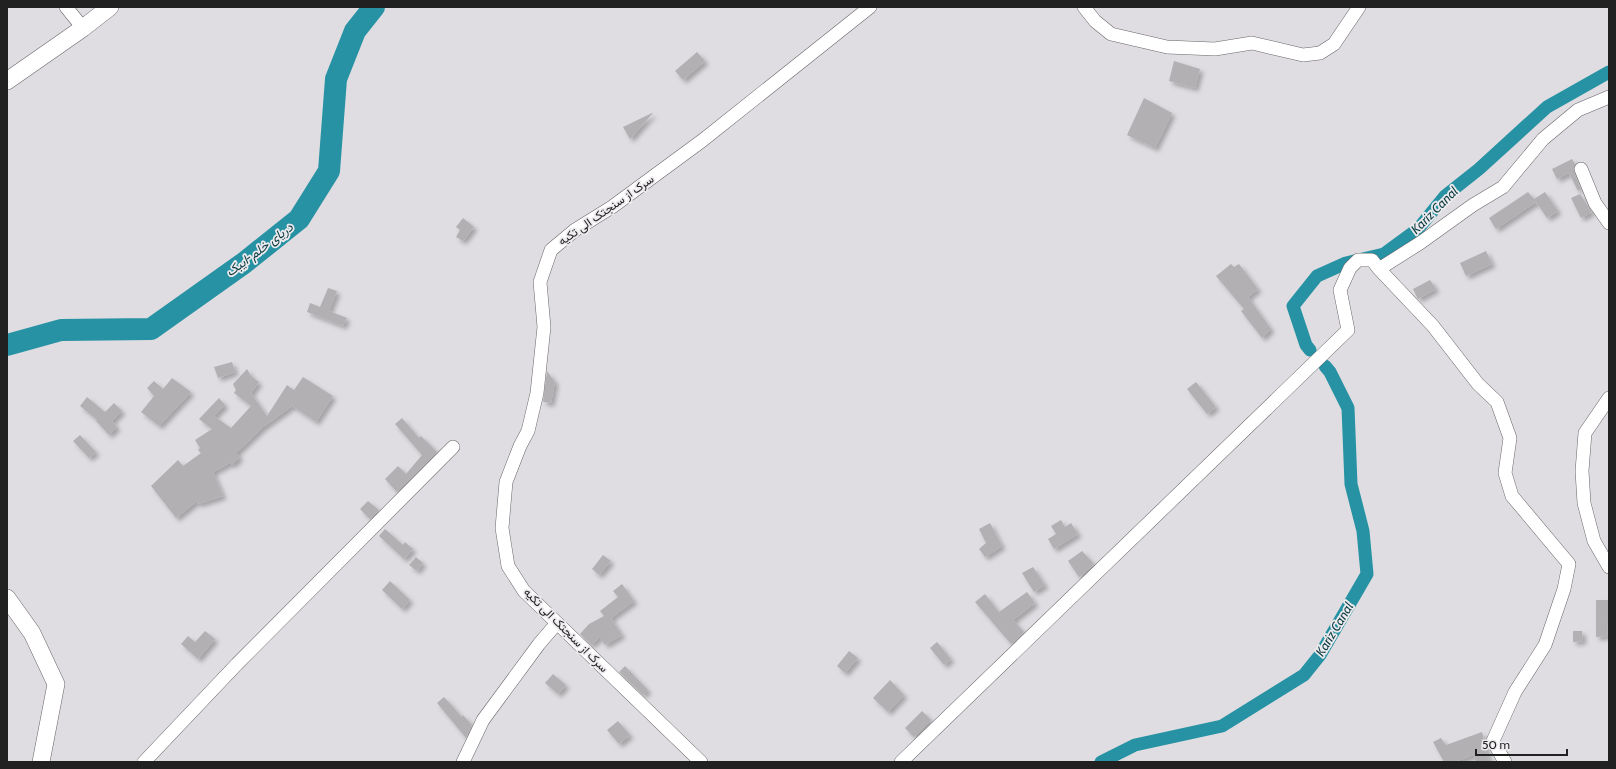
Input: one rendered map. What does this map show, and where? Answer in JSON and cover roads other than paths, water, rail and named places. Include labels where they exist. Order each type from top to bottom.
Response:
[{"type":"main road","points":[[7,81],[83,28],[110,7]]},
{"type":"main road","points":[[7,598],[32,633],[56,684],[41,762]]},
{"type":"street","points":[[66,7],[83,28]]},
{"type":"street","name":"سرک از سنجتک الی تکیه","points":[[701,762],[524,591],[508,566],[502,528],[506,482],[520,446],[528,431],[537,393],[544,327],[540,282],[551,250],[575,230],[612,207],[703,140],[870,7]]},
{"type":"street","points":[[1084,7],[1095,21],[1110,34],[1167,47],[1215,49],[1252,43],[1303,55],[1320,53],[1334,44],[1358,7]]},
{"type":"street","points":[[1379,269],[1420,243],[1473,204],[1503,187],[1543,139],[1578,110],[1609,97]]},
{"type":"street","points":[[1581,169],[1594,203],[1609,224]]},
{"type":"street","points":[[900,762],[1348,330],[1340,290],[1350,268],[1358,260],[1372,260],[1433,326],[1478,384],[1498,402],[1510,438],[1505,473],[1512,496],[1569,564],[1564,589],[1545,644],[1515,692],[1492,741],[1505,762]]},
{"type":"street","points":[[1609,398],[1586,433],[1582,471],[1584,503],[1594,541],[1609,567]]},
{"type":"street","points":[[144,762],[242,658],[453,446]]},
{"type":"street","points":[[463,762],[483,720],[539,644],[557,623]]},
{"type":"waterway","name":"دریای خلم-ایبک","points":[[7,345],[61,330],[151,329],[244,263],[299,219],[329,171],[336,79],[355,31],[374,7]]},
{"type":"waterway","name":"Kariz Canal","points":[[1310,350],[1306,345],[1293,306],[1317,276],[1346,263],[1384,254],[1418,229],[1445,196],[1479,169],[1547,107],[1609,72]]},
{"type":"waterway","name":"Kariz Canal","points":[[1101,762],[1135,745],[1222,726],[1304,675],[1320,655],[1367,574],[1363,531],[1351,484],[1348,408],[1330,372],[1325,366]]}]
